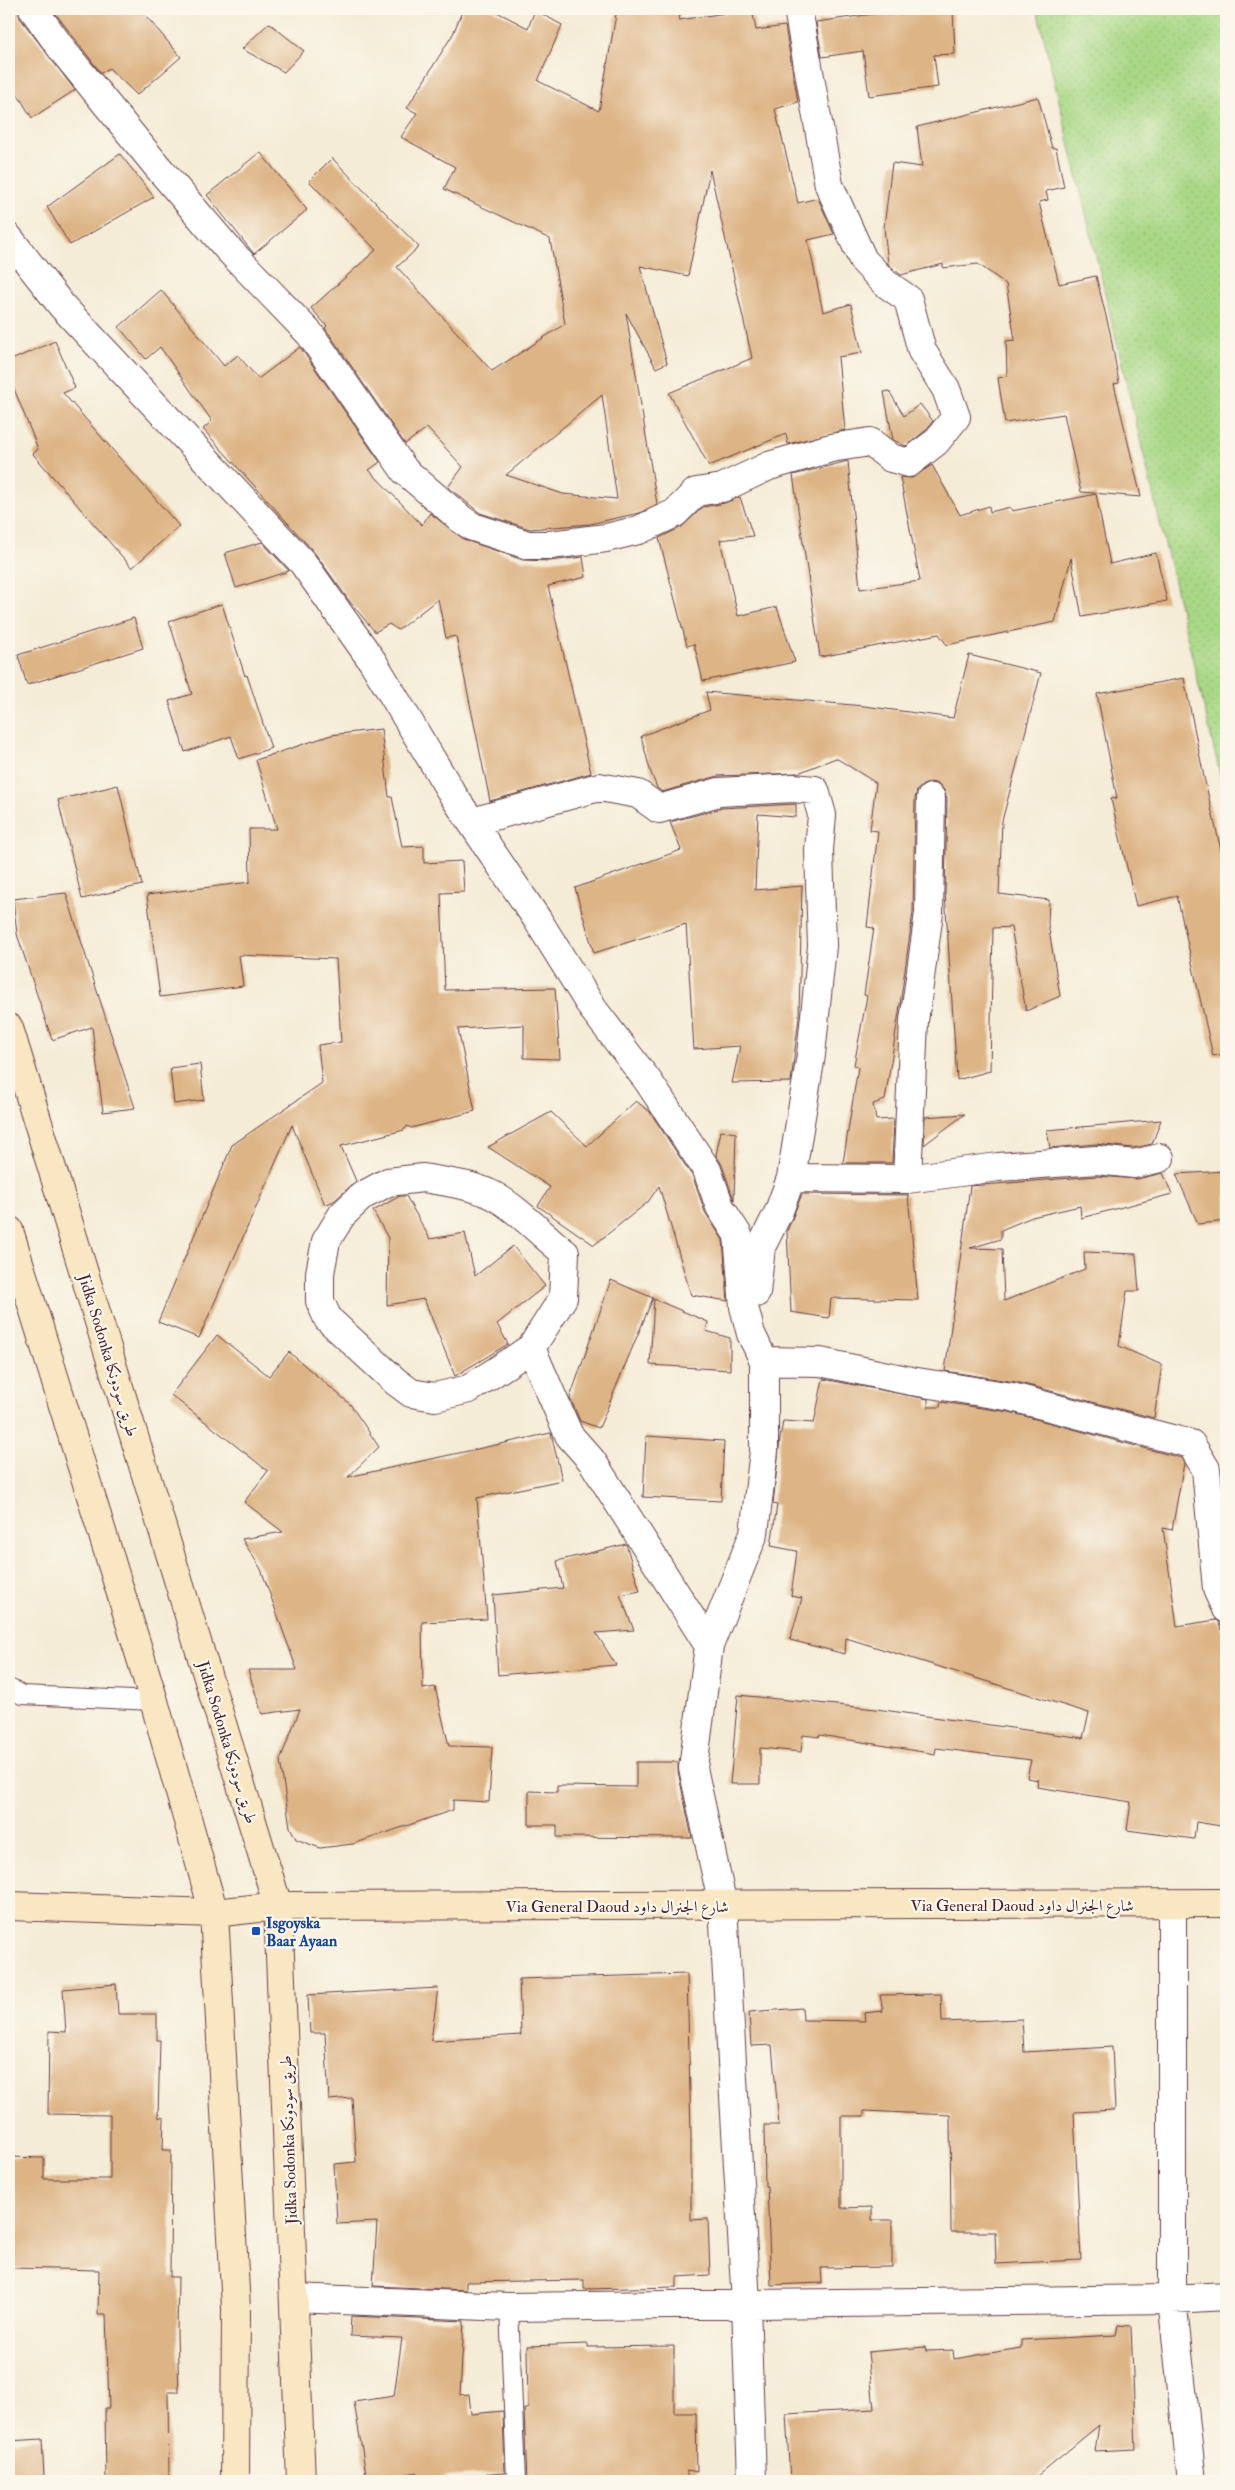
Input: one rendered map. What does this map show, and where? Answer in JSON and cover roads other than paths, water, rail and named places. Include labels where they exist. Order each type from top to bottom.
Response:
[{"type":"main road","name":"Jidka Sodonka طريق سودونكا","points":[[9,1028],[278,1906],[301,2481]]},
{"type":"main road","points":[[9,1230],[154,1701],[214,1913],[236,2308],[235,2481]]},
{"type":"main road","name":"Via General Daoud شارع الجنرال داود","points":[[9,1906],[214,1913],[278,1906],[1226,1904]]},
{"type":"street","points":[[33,9],[64,52],[156,165],[227,248],[310,334],[405,471],[460,519],[473,526],[528,545],[550,545],[606,538],[639,530],[675,513],[696,492],[722,488],[769,466],[831,448],[870,442],[891,458],[910,462],[936,442],[956,417],[946,389],[922,351],[908,299],[885,283],[863,260],[829,185],[798,9]]},
{"type":"street","points":[[9,238],[62,306],[303,563],[373,662],[420,742],[593,1008],[648,1081],[707,1170],[720,1207],[738,1235],[744,1307],[751,1334],[764,1361],[764,1451],[754,1533],[709,1646],[693,1768],[723,1906],[746,2304],[752,2481]]},
{"type":"street","points":[[472,822],[599,787],[638,794],[659,809],[719,792],[793,788],[815,790],[822,815],[820,850],[822,946],[811,1055],[791,1178],[779,1211],[761,1247],[751,1334]]},
{"type":"street","points":[[907,1179],[914,1021],[929,914],[931,798]]},
{"type":"street","points":[[791,1178],[907,1179],[998,1167],[1098,1160],[1134,1164],[1160,1158]]},
{"type":"street","points":[[423,1178],[455,1183],[489,1193],[565,1253],[564,1298],[531,1348],[484,1380],[460,1391],[435,1397],[411,1393],[395,1382],[328,1319],[320,1301],[320,1273],[326,1241],[342,1215],[362,1196],[388,1182],[423,1178]]},
{"type":"street","points":[[531,1348],[569,1434],[592,1461],[709,1646]]},
{"type":"street","points":[[764,1361],[820,1362],[912,1381],[1012,1398],[1190,1444],[1206,1469],[1217,1589],[1226,1609]]},
{"type":"street","points":[[1172,1904],[1172,2299],[1192,2481]]},
{"type":"street","points":[[294,2298],[509,2307],[1172,2299],[1226,2296]]},
{"type":"lane","points":[[9,1688],[22,1696],[154,1701]]},
{"type":"lane","points":[[509,2307],[516,2481]]},
{"type":"place","name":"Isgoyska Baar Ayaan","points":[[256,1931]]}]
